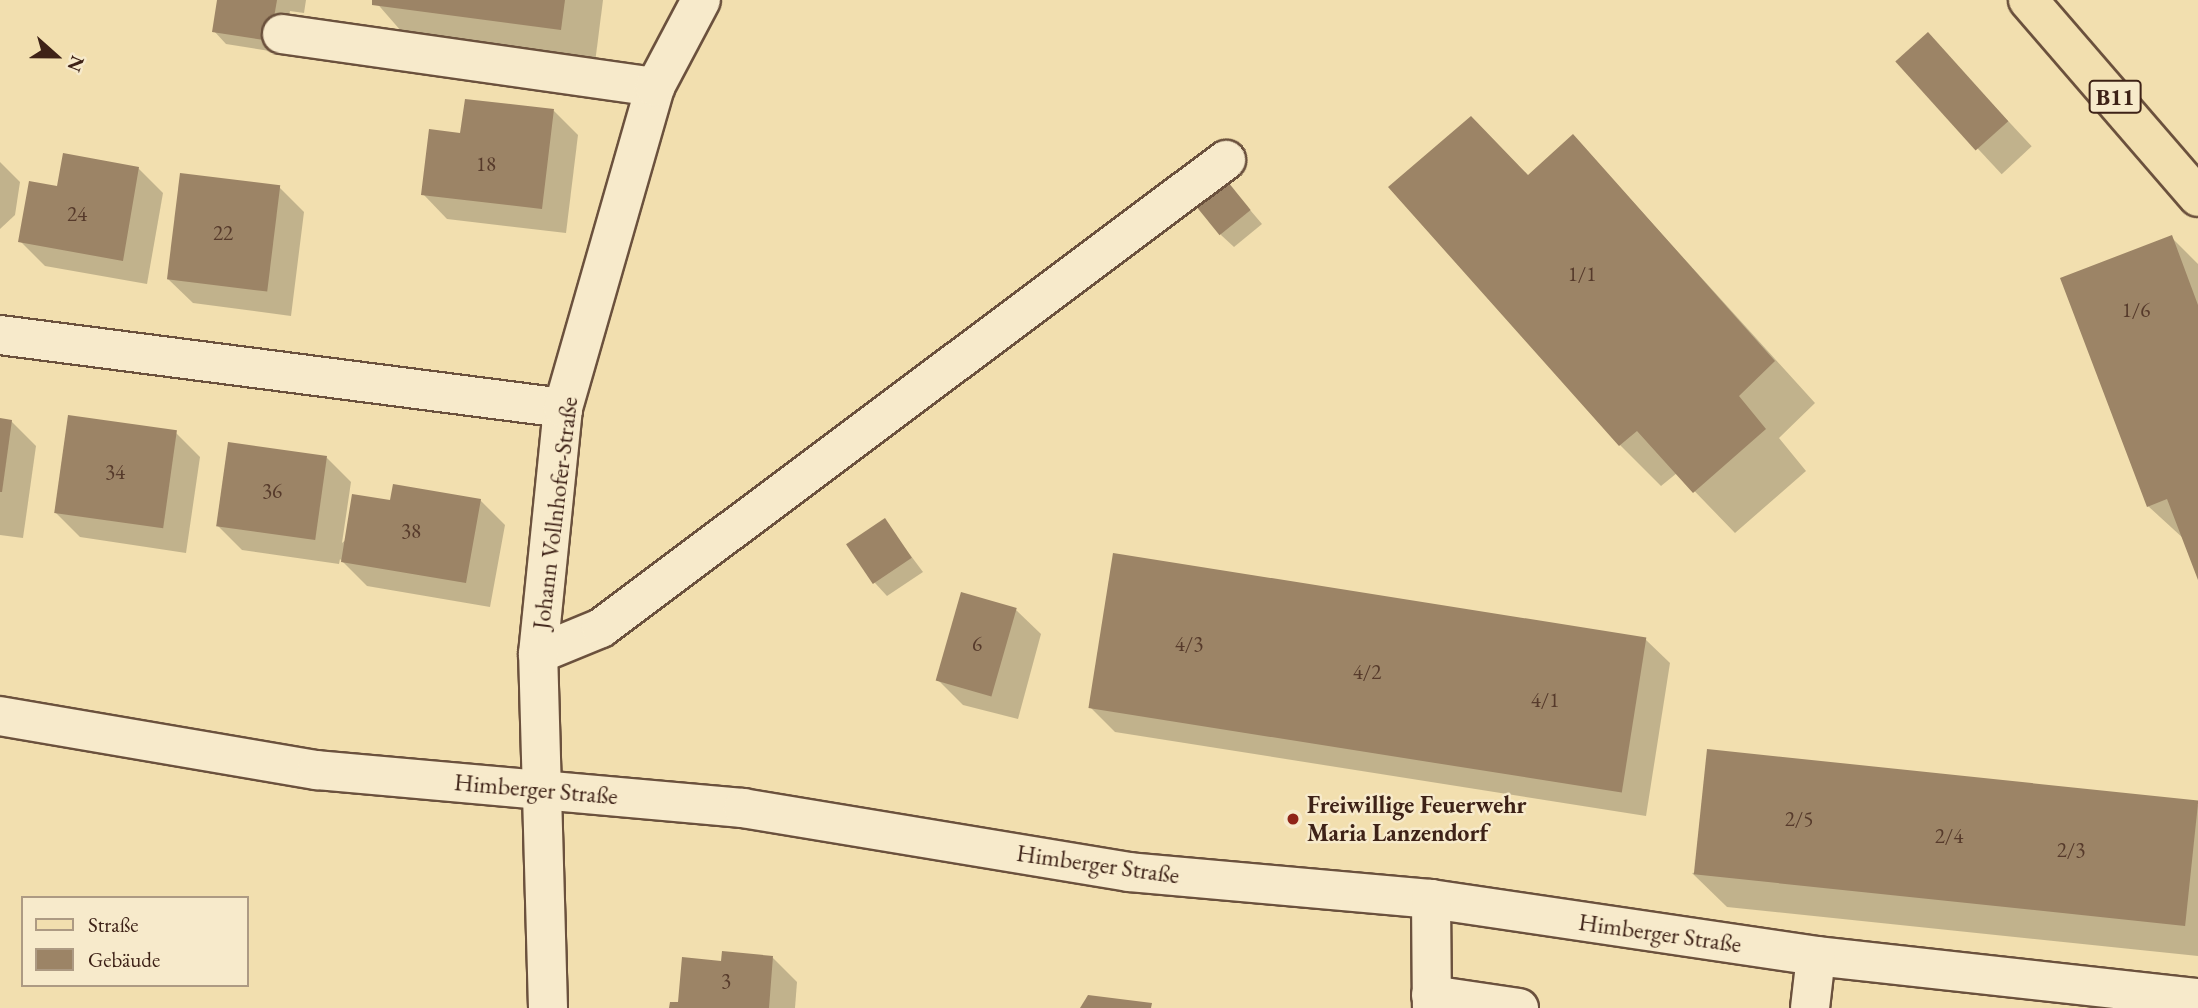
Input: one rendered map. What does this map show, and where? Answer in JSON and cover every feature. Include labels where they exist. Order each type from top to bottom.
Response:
[{"type":"main road","name":"B11","points":[[2028,0],[2198,197]]},
{"type":"street","name":"Johann Vollnhofer-Straße","points":[[548,1008],[538,654],[563,408],[654,87],[701,0]]},
{"type":"street","points":[[282,34],[654,87]]},
{"type":"street","points":[[538,654],[601,628],[1226,160]]},
{"type":"street","points":[[0,335],[563,408]]},
{"type":"street","name":"Himberger Straße","points":[[0,716],[317,770],[817,818],[1129,872],[1432,899],[2126,1000],[2198,998]]},
{"type":"street","points":[[1432,899],[1431,1001],[1519,1008]]},
{"type":"street","points":[[1810,1008],[1816,956]]},
{"type":"building","points":[[217,0],[277,0],[270,41],[212,32]]},
{"type":"building","points":[[372,0],[565,0],[561,30],[372,5]]},
{"type":"building","points":[[1928,32],[2008,121],[1976,151],[1895,61]]},
{"type":"building","points":[[465,99],[554,109],[542,209],[421,195],[429,129],[460,133]]},
{"type":"building","points":[[1471,116],[1528,175],[1573,134],[1775,361],[1739,396],[1766,429],[1693,493],[1637,431],[1619,446],[1388,187]]},
{"type":"building","points":[[63,153],[139,167],[123,261],[18,242],[29,181],[57,186]]},
{"type":"building","points":[[180,173],[280,185],[267,292],[167,279]]},
{"type":"building","points":[[1228,182],[1251,210],[1220,235],[1197,207]]},
{"type":"building","points":[[2172,235],[2198,305],[2198,580],[2167,499],[2147,507],[2060,278]]},
{"type":"building","points":[[68,415],[177,430],[163,528],[54,513]]},
{"type":"building","points":[[0,418],[12,420],[2,492],[0,492]]},
{"type":"building","points":[[228,442],[327,456],[315,540],[216,526]]},
{"type":"building","points":[[393,484],[481,499],[466,583],[341,562],[352,494],[390,500]]},
{"type":"building","points":[[885,518],[912,558],[873,584],[846,544]]},
{"type":"building","points":[[1113,553],[1646,637],[1622,793],[1088,708]]},
{"type":"building","points":[[961,592],[1017,608],[991,696],[936,680]]},
{"type":"building","points":[[1707,749],[2198,801],[2185,926],[1694,874]]},
{"type":"building","points":[[722,951],[773,956],[769,1008],[669,1008],[670,1002],[678,1002],[682,957],[721,961]]},
{"type":"building","points":[[1088,995],[1152,1003],[1151,1008],[1080,1008]]},
{"type":"place","name":"Freiwillige Feuerwehr Maria Lanzendorf","points":[[1293,819]]}]
